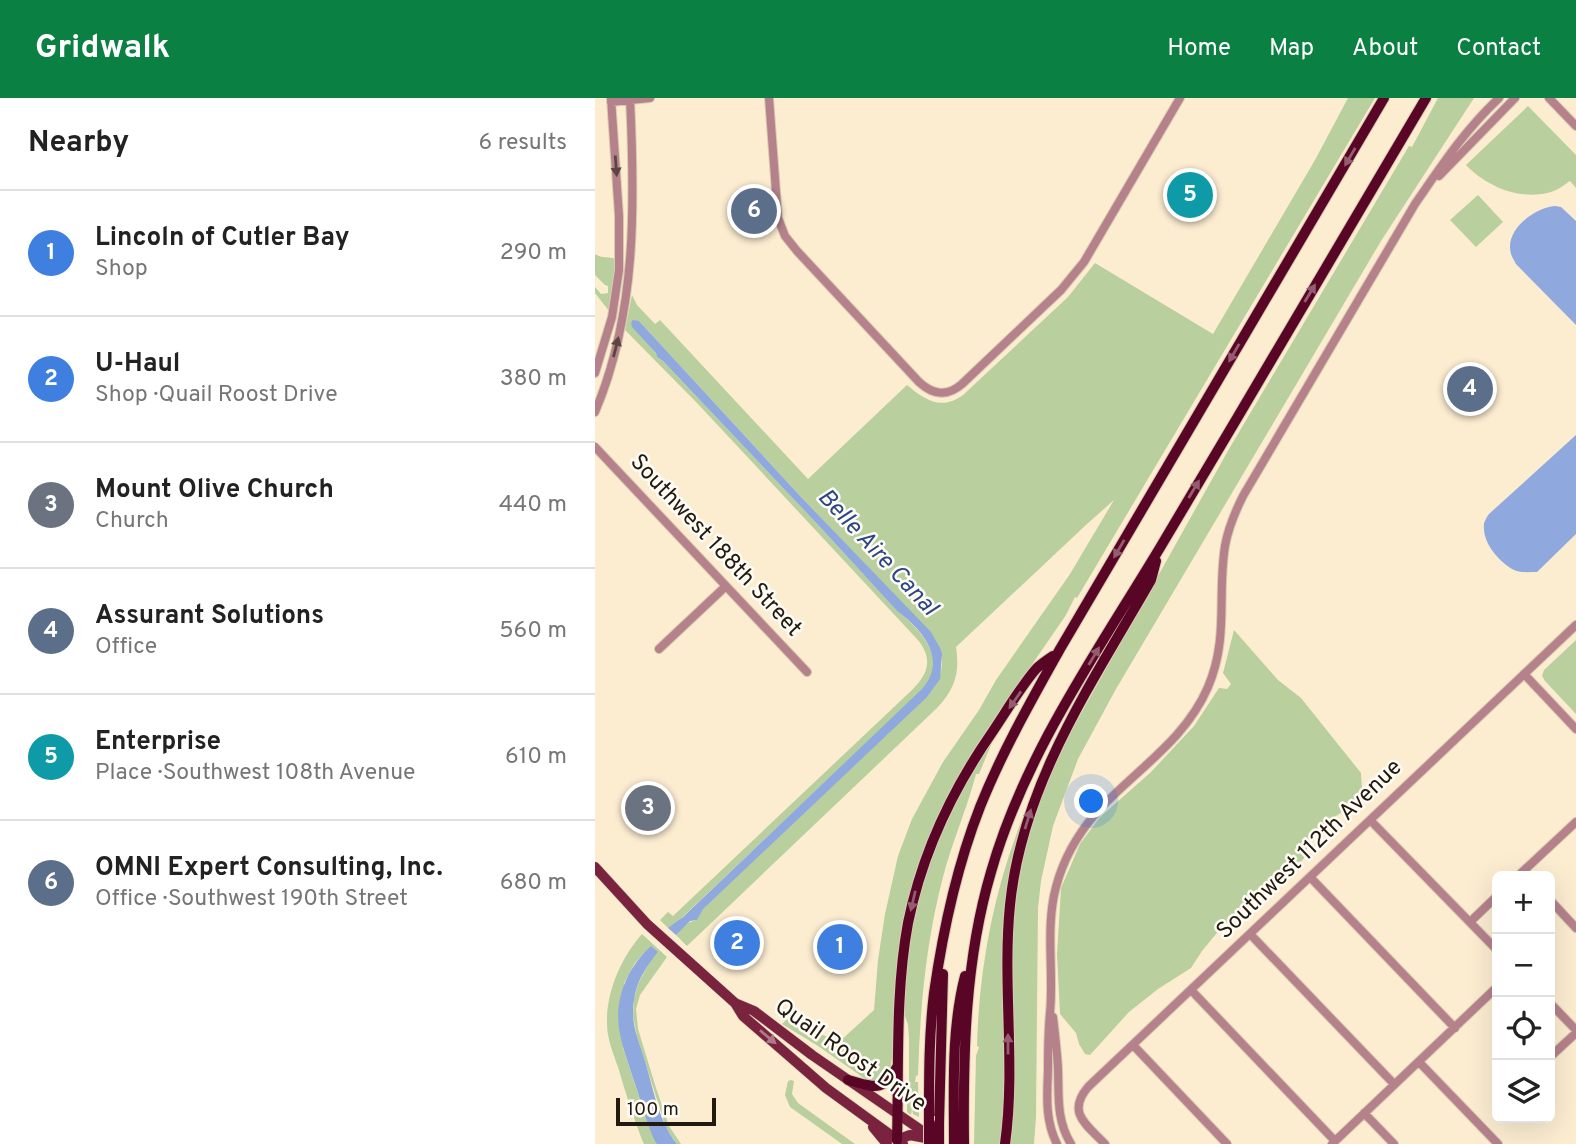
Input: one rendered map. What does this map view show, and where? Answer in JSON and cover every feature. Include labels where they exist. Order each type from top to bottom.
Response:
[{"type":"highway","points":[[936,1143],[929,1116],[932,1018],[942,946],[958,876],[981,806],[1010,740],[1060,649],[1384,98]]},
{"type":"highway","points":[[954,1144],[961,1136],[955,1053],[958,1001],[999,847],[1026,778],[1060,713],[1426,98]]},
{"type":"highway","points":[[1005,1144],[1009,1097],[1008,929],[1022,838],[1044,773],[1070,721],[1151,580],[1159,548]]},
{"type":"highway","points":[[896,1143],[902,972],[914,896],[933,837],[957,788],[986,742],[1036,670],[1060,649]]},
{"type":"highway","points":[[936,1143],[943,997],[942,946]]},
{"type":"highway","points":[[848,1080],[878,1086],[889,1080],[898,1065]]},
{"type":"main road","name":"Quail Roost Drive","points":[[595,867],[647,925],[735,1003],[743,1016],[896,1143]]},
{"type":"main road","name":"Quail Roost Drive","points":[[735,1003],[754,1011],[936,1143]]},
{"type":"main road","points":[[896,1143],[911,1135],[936,1143]]},
{"type":"street","points":[[595,373],[608,334],[619,270],[619,216],[611,100],[650,98]]},
{"type":"street","points":[[769,98],[777,212],[785,236],[919,382],[940,394],[952,391],[962,384],[1073,276],[1180,98]]},
{"type":"street","points":[[1057,1144],[1047,1110],[1047,1044],[1051,1001],[1051,914],[1056,886],[1065,861],[1092,818],[1176,737],[1202,700],[1219,654],[1226,544],[1240,503],[1425,190],[1462,137],[1499,98]]},
{"type":"street","points":[[1425,190],[1515,98]]},
{"type":"street","points":[[1549,98],[1576,126]]},
{"type":"street","points":[[595,412],[608,378],[620,330],[630,269],[633,177],[630,99]]},
{"type":"street","points":[[1484,113],[1491,121]]},
{"type":"street","name":"Southwest 188th Street","points":[[595,447],[807,672]]},
{"type":"street","points":[[659,649],[726,586]]},
{"type":"street","name":"Southwest 112th Avenue","points":[[1105,1144],[1084,1122],[1078,1108],[1079,1099],[1088,1087],[1576,625]]},
{"type":"street","points":[[1524,674],[1576,729]]},
{"type":"street","points":[[1370,820],[1492,945]]},
{"type":"street","points":[[1527,871],[1576,822]]},
{"type":"street","points":[[1310,877],[1455,1028]]},
{"type":"street","points":[[1470,922],[1492,901]]},
{"type":"street","points":[[1555,905],[1576,928]]},
{"type":"street","points":[[1251,934],[1394,1084]]},
{"type":"street","points":[[1191,990],[1334,1142],[1492,992]]},
{"type":"street","points":[[1051,1001],[1057,1044],[1058,1108],[1068,1143]]},
{"type":"street","points":[[1555,1008],[1576,1031],[1555,1053]]},
{"type":"street","points":[[1133,1045],[1227,1144]]},
{"type":"street","points":[[1419,1062],[1498,1144]]},
{"type":"street","points":[[1047,1110],[1058,1108]]},
{"type":"street","points":[[1364,1113],[1394,1144]]},
{"type":"green space","points":[[1348,98],[1375,98],[1077,598],[1075,597],[1066,615],[998,714],[920,863],[891,1065],[889,1073],[878,1083],[868,1081],[782,1024],[787,1019],[839,1042],[874,1010],[885,914],[898,856],[912,819],[943,762],[1070,574],[1114,500],[956,647],[955,680],[937,708],[687,946],[676,935],[678,932],[688,923],[697,920],[702,909],[932,690],[940,674],[942,661],[930,632],[639,321],[632,321],[657,357],[913,625],[927,642],[934,661],[929,681],[915,698],[674,925],[668,928],[660,920],[668,912],[673,916],[913,689],[926,671],[927,659],[917,639],[697,403],[625,330],[632,295],[637,305],[655,324],[660,320],[808,479],[907,385],[933,402],[947,402],[963,395],[1068,297],[1095,263],[1213,334],[1315,160]]},
{"type":"green space","points":[[1438,98],[1474,98],[1381,241],[1116,689],[1078,759],[1053,826],[1041,881],[1038,908],[1034,1144],[1010,1144],[1011,962],[1017,873],[1032,821],[1059,753],[1229,449],[1409,146],[1412,147]]},
{"type":"green space","points":[[1528,106],[1576,155],[1576,188],[1570,181],[1551,192],[1528,195],[1516,193],[1494,186],[1466,165]]},
{"type":"green space","points":[[1478,195],[1503,222],[1476,247],[1450,220]]},
{"type":"green space","points":[[595,254],[616,259],[609,311],[595,293],[595,287],[601,294],[608,293],[608,286],[595,275]]},
{"type":"green space","points":[[1234,630],[1278,680],[1301,698],[1361,773],[1361,800],[1325,823],[1308,845],[1305,857],[1299,864],[1255,897],[1221,928],[1191,968],[1129,1012],[1090,1055],[1085,1054],[1076,1033],[1060,1014],[1057,954],[1061,888],[1080,844],[1100,817],[1150,773],[1194,726],[1219,688],[1227,689],[1231,684],[1223,673]]},
{"type":"green space","points":[[1576,640],[1576,714],[1542,676],[1544,670]]},
{"type":"green space","points":[[993,740],[979,774],[976,774],[943,877],[932,926],[922,1000],[918,1075],[915,1082],[918,1082],[919,1117],[913,1114],[912,1108],[911,1115],[907,1112],[909,1038],[904,1013],[907,949],[924,874],[954,800]]},
{"type":"green space","points":[[1027,807],[1017,846],[1002,1144],[974,1144],[978,1016],[985,955],[1006,865]]},
{"type":"green space","points":[[642,934],[667,957],[640,995],[636,1009],[638,1029],[669,1126],[681,1144],[677,1144],[666,1128],[633,1016],[638,984],[658,952],[645,952],[635,963],[624,983],[623,1048],[657,1144],[644,1144],[642,1140],[608,1035],[607,1012],[616,976]]},
{"type":"green space","points":[[788,1081],[794,1081],[792,1094],[798,1103],[855,1144],[842,1144],[790,1107],[785,1095]]},
{"type":"water","points":[[1561,207],[1576,221],[1576,325],[1516,264],[1511,254],[1510,245],[1516,229],[1538,211]]},
{"type":"water","points":[[633,320],[639,321],[801,497],[931,632],[942,654],[940,679],[927,697],[703,909],[697,920],[690,921],[676,935],[668,928],[683,917],[922,689],[933,667],[929,646],[916,627],[897,611],[657,357],[632,327]]},
{"type":"water","points":[[1576,435],[1576,534],[1537,572],[1514,570],[1497,557],[1489,545],[1484,531],[1485,520]]},
{"type":"water","points":[[651,946],[658,952],[637,987],[633,1016],[661,1114],[677,1144],[656,1143],[624,1052],[618,1021],[624,986],[635,964]]},
{"type":"place","name":"Enterprise","points":[[1190,195]]},
{"type":"place","name":"OMNI Expert Consulting, Inc.","points":[[754,211]]},
{"type":"place","name":"Assurant Solutions","points":[[1470,389]]},
{"type":"place","name":"Mount Olive Church","points":[[648,808]]},
{"type":"place","name":"U-Haul","points":[[737,943]]},
{"type":"place","name":"Lincoln of Cutler Bay","points":[[840,947]]},
{"type":"water label","name":"Belle Aire Canal","points":[[877,553]]}]
